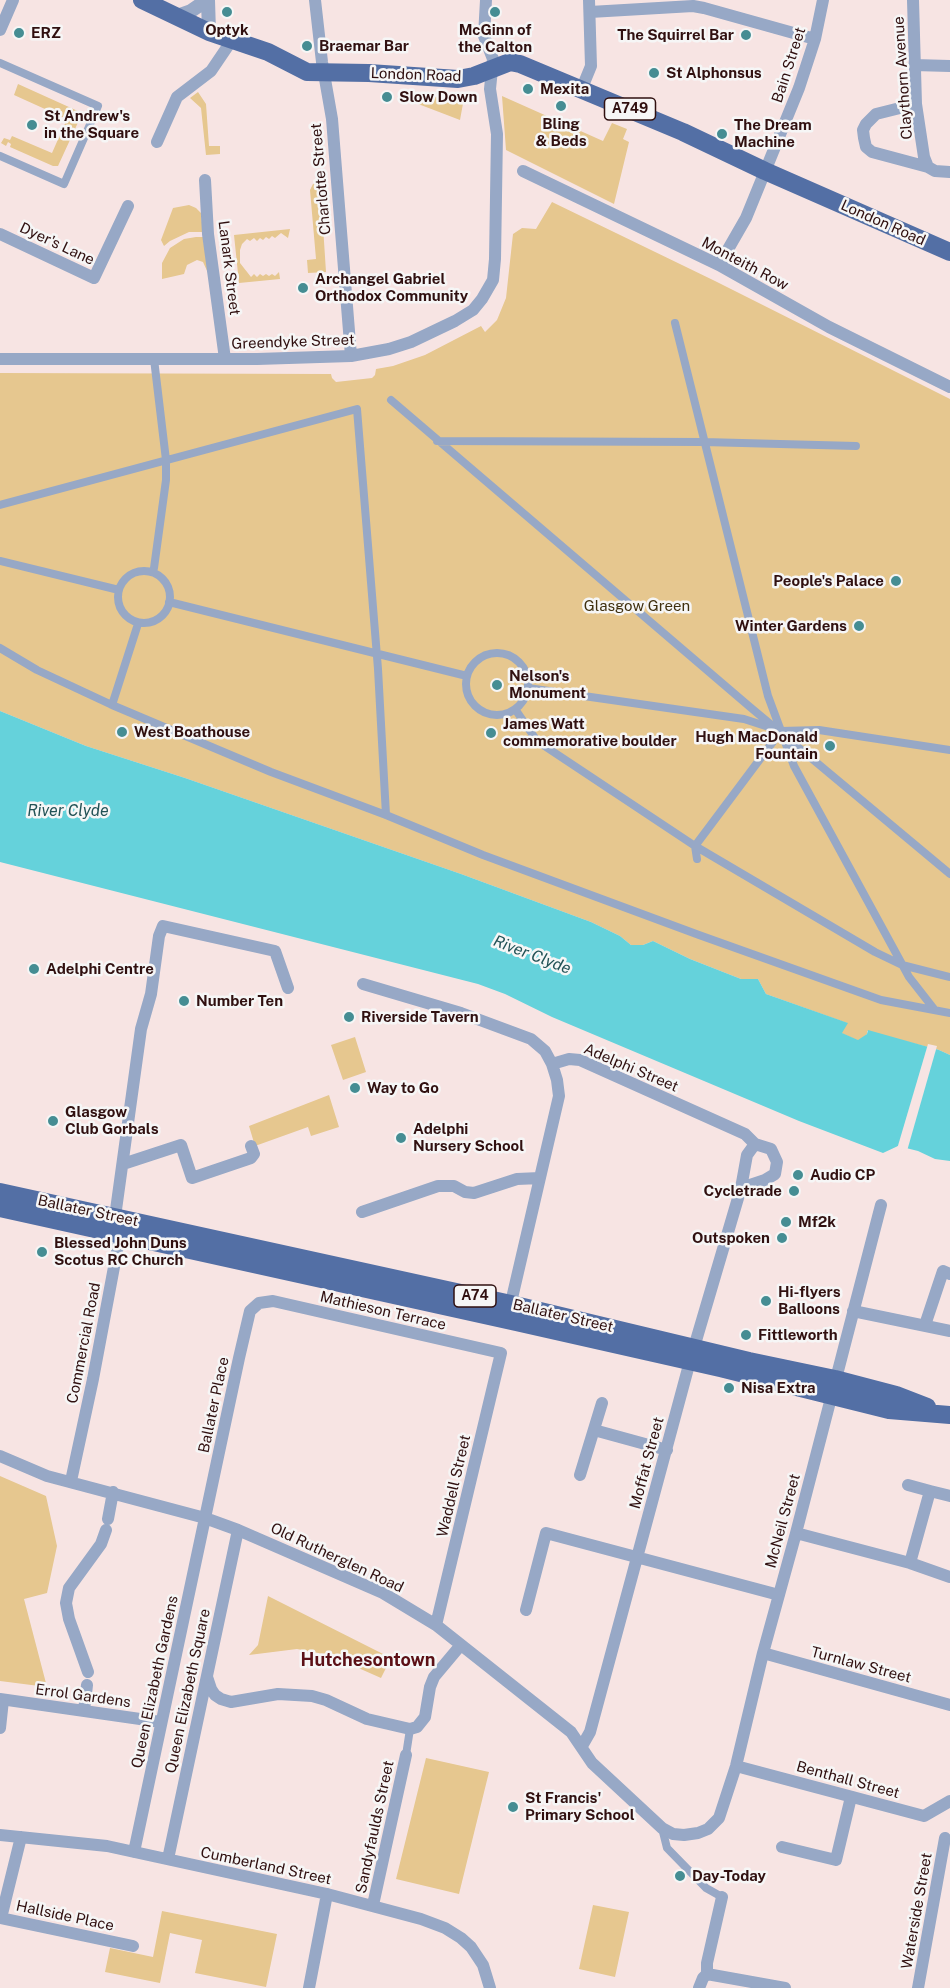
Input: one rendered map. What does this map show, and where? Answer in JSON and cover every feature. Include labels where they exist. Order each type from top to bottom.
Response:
[{"type":"main road","name":"London Road","points":[[142,0],[209,32],[268,52],[307,72],[369,73],[458,79],[474,76],[510,62],[520,64],[683,132],[765,171],[950,252]]},
{"type":"main road","name":"Ballater Street","points":[[0,1192],[117,1226]]},
{"type":"main road","name":"Ballater Street","points":[[0,1208],[117,1226],[509,1312],[833,1388],[889,1410],[948,1415]]},
{"type":"street","points":[[0,30],[13,0]]},
{"type":"street","points":[[177,16],[196,9],[208,0]]},
{"type":"street","points":[[208,0],[209,32]]},
{"type":"street","name":"Charlotte Street","points":[[315,0],[332,119],[351,356]]},
{"type":"street","name":"Greendyke Street","points":[[0,359],[225,359],[351,356],[399,347],[473,310],[482,300],[495,272],[498,195],[497,134],[490,89],[493,59],[484,36],[486,0]]},
{"type":"street","name":"Bain Street","points":[[719,265],[746,218],[800,88],[815,39],[823,0]]},
{"type":"street","name":"Claythorn Avenue","points":[[913,0],[916,104],[924,158],[928,167]]},
{"type":"street","points":[[582,88],[591,66],[590,6],[704,4],[815,39]]},
{"type":"street","points":[[157,142],[177,97],[211,71],[232,40]]},
{"type":"street","points":[[0,63],[98,106],[64,184],[0,156]]},
{"type":"street","points":[[914,65],[950,66]]},
{"type":"street","points":[[916,104],[876,114],[866,124],[864,130],[866,147],[872,152],[928,167],[935,171],[950,172]]},
{"type":"street","name":"Monteith Row","points":[[523,171],[719,265],[829,327],[950,387]]},
{"type":"street","name":"Lanark Street","points":[[205,180],[208,234],[225,359]]},
{"type":"street","name":"Dyer's Lane","points":[[0,234],[94,278],[128,206]]},
{"type":"street","points":[[675,323],[768,696],[794,766],[902,965],[934,1010]]},
{"type":"street","points":[[154,358],[166,460],[166,480],[154,568]]},
{"type":"street","points":[[391,400],[950,874]]},
{"type":"street","points":[[0,505],[357,409],[387,815]]},
{"type":"street","points":[[437,441],[704,442],[856,446]]},
{"type":"street","points":[[0,561],[119,590]]},
{"type":"street","points":[[148,572],[156,575],[165,583],[169,591],[169,603],[166,611],[157,619],[146,623],[138,622],[128,618],[122,612],[118,601],[119,590],[129,576],[148,572]]},
{"type":"street","points":[[169,603],[467,676]]},
{"type":"street","points":[[112,705],[137,627]]},
{"type":"street","points":[[0,648],[28,665],[112,705],[271,772],[387,815],[483,855],[881,1000],[950,1013]]},
{"type":"street","points":[[493,653],[503,653],[513,656],[524,667],[528,677],[528,688],[525,697],[515,709],[505,714],[494,715],[479,709],[469,696],[466,686],[467,676],[471,666],[478,658],[493,653]]},
{"type":"street","points":[[528,688],[744,719],[781,731],[819,730],[950,750]]},
{"type":"street","points":[[515,709],[537,741],[695,846],[875,952],[902,965],[950,977]]},
{"type":"street","points":[[697,859],[695,846],[781,731]]},
{"type":"street","name":"Commercial Road","points":[[71,1481],[99,1349],[117,1226],[141,1029],[151,994],[159,936],[163,926],[275,951],[288,988]]},
{"type":"street","points":[[363,984],[461,1013],[531,1039],[545,1051],[552,1064],[559,1096],[509,1312]]},
{"type":"street","name":"Adelphi Street","points":[[552,1064],[569,1059],[580,1060],[745,1134],[754,1144]]},
{"type":"street","points":[[741,1188],[776,1174],[777,1161],[771,1149],[754,1144]]},
{"type":"street","name":"Moffat Street","points":[[582,1746],[590,1732],[692,1355],[741,1188],[747,1155],[754,1144]]},
{"type":"street","points":[[123,1164],[181,1146],[192,1178],[251,1158],[254,1154],[251,1146]]},
{"type":"street","points":[[362,1212],[438,1186],[454,1186],[465,1192],[474,1193],[517,1179],[540,1178]]},
{"type":"street","name":"McNeil Street","points":[[662,1828],[673,1834],[698,1833],[708,1829],[719,1818],[736,1766],[763,1653],[881,1205]]},
{"type":"street","points":[[925,1325],[943,1271],[950,1274]]},
{"type":"street","name":"Mathieson Terrace","points":[[259,1303],[273,1301],[501,1353]]},
{"type":"street","name":"Ballater Place","points":[[205,1518],[250,1311],[259,1303]]},
{"type":"street","points":[[853,1311],[950,1331]]},
{"type":"street","name":"Waddell Street","points":[[436,1625],[501,1353]]},
{"type":"street","points":[[580,1475],[602,1403]]},
{"type":"street","points":[[594,1430],[666,1450]]},
{"type":"street","name":"Old Rutherglen Road","points":[[0,1456],[47,1476],[205,1518],[238,1530],[383,1593],[436,1625],[571,1732],[592,1763],[662,1828],[667,1848],[706,1888],[722,1897],[707,1963],[707,1974],[699,1988]]},
{"type":"street","points":[[908,1485],[950,1496]]},
{"type":"street","points":[[910,1563],[930,1491]]},
{"type":"street","points":[[84,1711],[88,1678],[66,1603],[69,1588],[101,1544],[113,1492]]},
{"type":"street","name":"Queen Elizabeth Gardens","points":[[134,1852],[205,1518]]},
{"type":"street","name":"Queen Elizabeth Square","points":[[168,1859],[238,1530]]},
{"type":"street","points":[[526,1610],[546,1533],[779,1595]]},
{"type":"street","points":[[796,1533],[910,1563],[950,1577]]},
{"type":"street","points":[[207,1677],[215,1695],[231,1702],[286,1694],[312,1696],[367,1719],[410,1729],[417,1727],[425,1717],[434,1677],[460,1646]]},
{"type":"street","name":"Turnlaw Street","points":[[763,1653],[950,1705]]},
{"type":"street","points":[[0,1728],[2,1699]]},
{"type":"street","name":"Errol Gardens","points":[[2,1699],[161,1722]]},
{"type":"street","points":[[406,1755],[410,1729]]},
{"type":"street","name":"Sandyfaulds Street","points":[[373,1905],[406,1755]]},
{"type":"street","name":"Benthall Street","points":[[736,1766],[924,1816],[950,1801]]},
{"type":"street","points":[[782,1847],[836,1860],[851,1797]]},
{"type":"street","name":"Cumberland Street","points":[[0,1834],[107,1846],[327,1894],[421,1919],[445,1928],[471,1947],[483,1965],[490,1988]]},
{"type":"street","name":"Hallside Place","points":[[21,1837],[1,1918],[133,1946]]},
{"type":"street","name":"Waterside Street","points":[[918,1988],[945,1838]]},
{"type":"street","points":[[309,1988],[327,1894]]},
{"type":"street","points":[[707,1974],[784,1988]]},
{"type":"green space","points":[[18,84],[80,112],[81,116],[58,166],[53,166],[10,147],[11,144],[8,142],[6,146],[1,143],[4,138],[10,140],[12,136],[52,153],[67,119],[14,95]]},
{"type":"green space","points":[[198,92],[206,104],[209,146],[220,146],[220,154],[206,155],[201,108],[190,98]]},
{"type":"green space","points":[[414,96],[464,98],[460,120],[413,102],[411,98]]},
{"type":"green space","points":[[502,96],[603,141],[612,123],[627,129],[623,139],[629,142],[614,204],[506,150]]},
{"type":"green space","points":[[320,180],[326,272],[308,273],[307,260],[316,259],[310,190],[313,184]]},
{"type":"green space","name":"Glasgow Green","points":[[552,202],[950,399],[950,1055],[867,1031],[867,1034],[859,1041],[841,1033],[847,1023],[766,994],[758,979],[741,979],[690,959],[653,941],[643,945],[631,945],[620,936],[591,922],[461,874],[86,746],[0,711],[0,373],[331,374],[336,382],[372,378],[376,369],[425,355],[481,326],[485,332],[497,320],[506,298],[513,234],[522,228],[536,229]]},
{"type":"green space","points":[[189,205],[201,213],[203,232],[189,232],[164,246],[161,240],[173,208]]},
{"type":"green space","points":[[290,229],[288,238],[281,233],[275,238],[266,237],[263,240],[260,238],[257,241],[254,238],[250,241],[247,239],[240,250],[240,263],[251,277],[254,274],[257,277],[260,274],[275,276],[279,272],[280,279],[239,283],[234,235]]},
{"type":"green space","points":[[203,237],[208,273],[203,262],[197,260],[187,265],[184,274],[162,279],[162,263],[170,248],[184,239]]},
{"type":"green space","points":[[355,1037],[366,1072],[343,1080],[331,1045]]},
{"type":"green space","points":[[329,1095],[339,1127],[311,1136],[308,1127],[255,1146],[249,1126]]},
{"type":"green space","points":[[0,1476],[46,1496],[57,1546],[47,1593],[24,1599],[47,1687],[0,1681]]},
{"type":"green space","points":[[268,1596],[391,1658],[381,1678],[329,1655],[297,1649],[249,1655],[258,1645]]},
{"type":"green space","points":[[426,1758],[489,1772],[459,1894],[396,1879]]},
{"type":"green space","points":[[593,1905],[629,1912],[615,1977],[579,1969]]},
{"type":"green space","points":[[162,1911],[277,1934],[266,1987],[195,1973],[202,1940],[170,1933],[160,1983],[105,1972],[110,1948],[153,1957]]},
{"type":"water","name":"River Clyde","points":[[0,711],[86,746],[461,874],[591,922],[620,936],[631,945],[643,945],[653,941],[690,959],[741,979],[758,979],[766,994],[848,1023],[842,1033],[858,1040],[867,1034],[868,1030],[950,1055],[950,1161],[935,1159],[918,1151],[898,1146],[883,1153],[799,1121],[478,984],[0,862]]},
{"type":"pier","points":[[928,1044],[937,1046],[907,1151],[897,1149]]},
{"type":"place","name":"Optyk","points":[[227,12]]},
{"type":"place","name":"McGinn of the Calton","points":[[495,12]]},
{"type":"place","name":"ERZ","points":[[19,33]]},
{"type":"place","name":"The Squirrel Bar","points":[[746,35]]},
{"type":"place","name":"Braemar Bar","points":[[307,46]]},
{"type":"place","name":"St Alphonsus","points":[[654,73]]},
{"type":"place","name":"Mexita","points":[[528,89]]},
{"type":"place","name":"Slow Down","points":[[387,97]]},
{"type":"place","name":"Bling & Beds","points":[[561,106]]},
{"type":"place","name":"St Andrew's in the Square","points":[[32,125]]},
{"type":"place","name":"The Dream Machine","points":[[722,134]]},
{"type":"place","name":"Archangel Gabriel Orthodox Community","points":[[303,288]]},
{"type":"place","name":"People's Palace","points":[[896,581]]},
{"type":"place","name":"Winter Gardens","points":[[859,626]]},
{"type":"place","name":"Nelson's Monument","points":[[497,685]]},
{"type":"place","name":"West Boathouse","points":[[122,732]]},
{"type":"place","name":"James Watt commemorative boulder","points":[[491,733]]},
{"type":"place","name":"Hugh MacDonald Fountain","points":[[830,746]]},
{"type":"place","name":"Adelphi Centre","points":[[34,969]]},
{"type":"place","name":"Number Ten","points":[[184,1001]]},
{"type":"place","name":"Riverside Tavern","points":[[349,1017]]},
{"type":"place","name":"Way to Go","points":[[355,1088]]},
{"type":"place","name":"Glasgow Club Gorbals","points":[[53,1121]]},
{"type":"place","name":"Adelphi Nursery School","points":[[401,1138]]},
{"type":"place","name":"Audio CP","points":[[798,1175]]},
{"type":"place","name":"Cycletrade","points":[[794,1191]]},
{"type":"place","name":"Mf2k","points":[[786,1222]]},
{"type":"place","name":"Outspoken","points":[[782,1238]]},
{"type":"place","name":"Blessed John Duns Scotus RC Church","points":[[42,1252]]},
{"type":"place","name":"Hi-flyers Balloons","points":[[766,1301]]},
{"type":"place","name":"Fittleworth","points":[[746,1335]]},
{"type":"place","name":"Nisa Extra","points":[[729,1388]]},
{"type":"place","name":"St Francis' Primary School","points":[[513,1807]]},
{"type":"place","name":"Day-Today","points":[[680,1876]]},
{"type":"district","name":"Hutchesontown","points":[[368,1660]]}]
